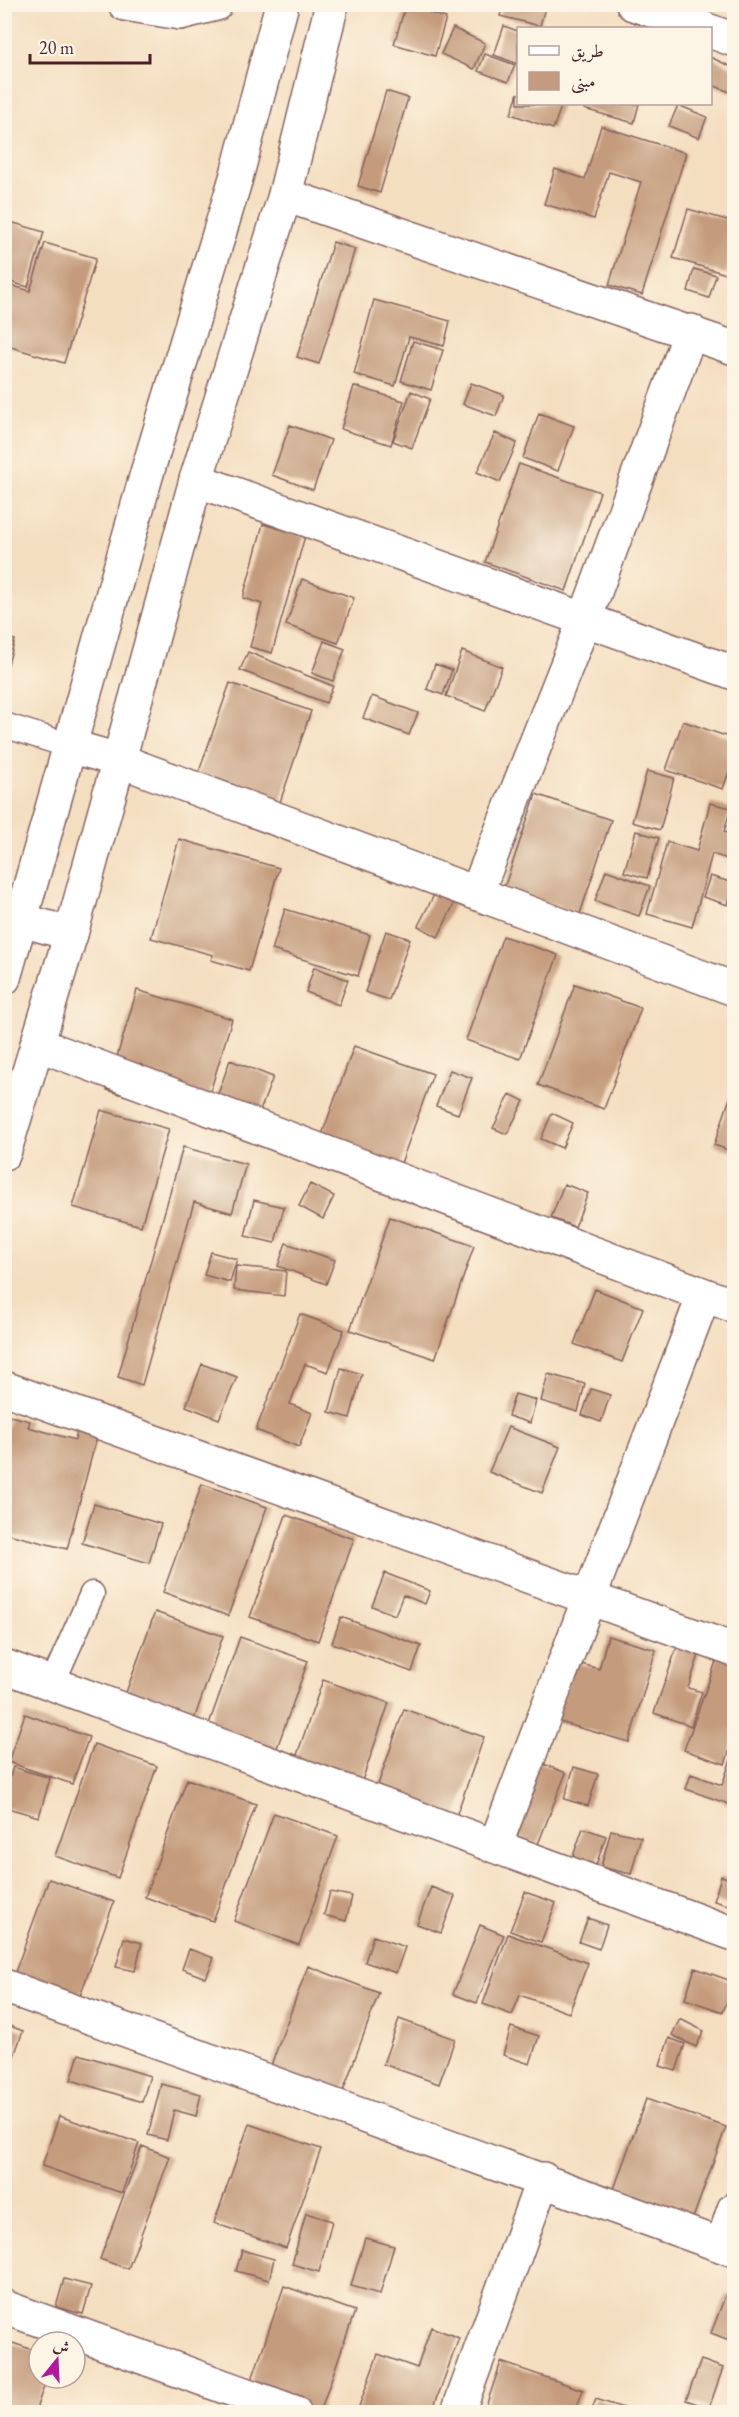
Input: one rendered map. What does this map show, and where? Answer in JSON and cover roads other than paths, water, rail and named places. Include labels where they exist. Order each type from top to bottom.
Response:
[{"type":"street","points":[[125,4],[180,13],[216,4]]},
{"type":"street","points":[[4,978],[13,917],[69,746],[147,473],[236,178],[282,4]]},
{"type":"street","points":[[4,1153],[71,934],[196,480],[285,195],[332,4]]},
{"type":"street","points":[[633,4],[700,27]]},
{"type":"street","points":[[712,31],[735,40]]},
{"type":"street","points":[[285,195],[735,348]]},
{"type":"street","points":[[477,892],[585,619],[691,332]]},
{"type":"street","points":[[196,480],[735,674]]},
{"type":"street","points":[[69,746],[118,759],[735,989]]},
{"type":"street","points":[[13,917],[71,934]]},
{"type":"street","points":[[37,1044],[735,1306]]},
{"type":"street","points":[[495,1846],[704,1295]]},
{"type":"street","points":[[4,1388],[735,1650]]},
{"type":"street","points":[[4,1666],[735,1934]]},
{"type":"street","points":[[4,1986],[728,2247],[735,2210]]},
{"type":"street","points":[[458,2412],[543,2179]]},
{"type":"street","points":[[4,2307],[294,2412]]},
{"type":"lane","points":[[4,725],[69,746]]},
{"type":"lane","points":[[52,1684],[92,1594]]}]
